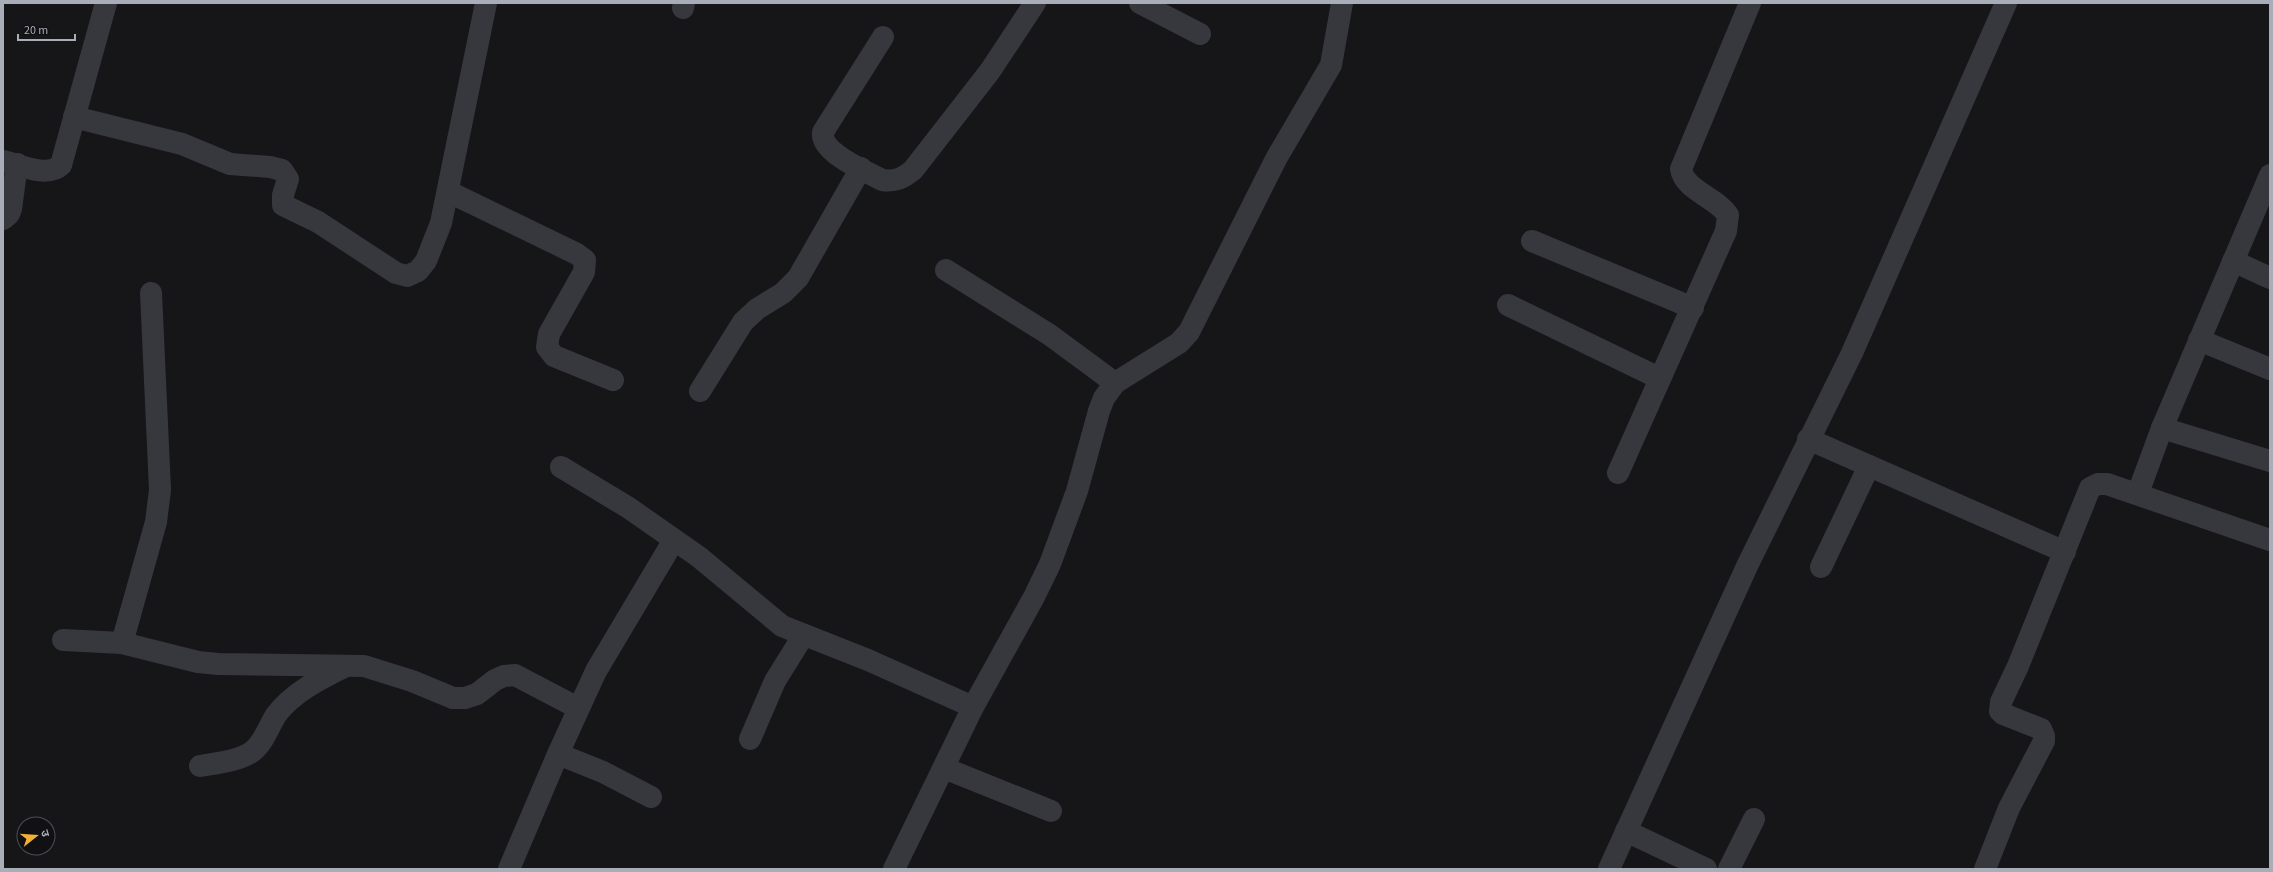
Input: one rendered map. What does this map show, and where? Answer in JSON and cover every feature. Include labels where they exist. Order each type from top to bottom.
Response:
[{"type":"street","points":[[3,219],[9,214],[11,208],[10,162],[48,172],[56,170],[61,164],[106,3]]},
{"type":"street","points":[[74,117],[182,144],[230,164],[270,167],[282,170],[288,179],[282,200],[287,208],[318,222],[396,274],[407,276],[418,271],[426,261],[441,223],[449,192],[486,3]]},
{"type":"street","points":[[883,37],[823,132],[822,137],[828,149],[882,180],[890,181],[904,177],[913,170],[990,72],[1035,3]]},
{"type":"street","points":[[1140,3],[1200,34]]},
{"type":"street","points":[[894,869],[973,707],[1034,597],[1050,564],[1077,491],[1099,411],[1115,383],[1179,343],[1189,332],[1276,159],[1331,65],[1342,3]]},
{"type":"street","points":[[1618,473],[1659,378],[1693,308],[1726,230],[1728,215],[1724,208],[1690,184],[1682,176],[1681,169],[1750,3]]},
{"type":"street","points":[[1609,869],[1748,564],[1808,439],[1852,353],[2006,3]]},
{"type":"street","points":[[700,391],[743,322],[783,293],[798,278],[861,168]]},
{"type":"street","points":[[2138,493],[2162,428],[2270,175]]},
{"type":"street","points":[[449,192],[577,254],[585,260],[584,272],[549,334],[547,347],[554,356],[614,380]]},
{"type":"street","points":[[1532,241],[1693,308]]},
{"type":"street","points":[[2233,261],[2270,278]]},
{"type":"street","points":[[946,270],[1025,318],[1115,383]]},
{"type":"street","points":[[122,642],[156,522],[160,490],[151,293]]},
{"type":"street","points":[[1508,305],[1659,378]]},
{"type":"street","points":[[2199,340],[2270,369]]},
{"type":"street","points":[[2162,428],[2270,461]]},
{"type":"street","points":[[1808,439],[2065,552]]},
{"type":"street","points":[[1821,567],[1869,466]]},
{"type":"street","points":[[561,467],[616,499],[674,540],[710,566],[772,619],[802,636],[868,660],[973,707]]},
{"type":"street","points":[[1985,869],[2009,808],[2044,741],[2044,736],[2041,729],[2003,714],[2000,707],[2065,552],[2090,488],[2098,484],[2107,484],[2138,493],[2270,540]]},
{"type":"street","points":[[510,869],[558,754],[596,671],[674,540]]},
{"type":"street","points":[[750,739],[775,681],[802,636]]},
{"type":"street","points":[[63,640],[122,642],[198,662],[347,665],[374,668],[453,698],[465,698],[477,694],[495,680],[504,676],[515,675],[578,708]]},
{"type":"street","points":[[200,766],[240,757],[253,750],[277,714],[290,700],[307,688],[347,665]]},
{"type":"street","points":[[558,754],[603,772],[651,797]]},
{"type":"street","points":[[944,768],[1051,811]]},
{"type":"street","points":[[1729,869],[1754,819]]},
{"type":"street","points":[[1626,831],[1706,869]]}]
